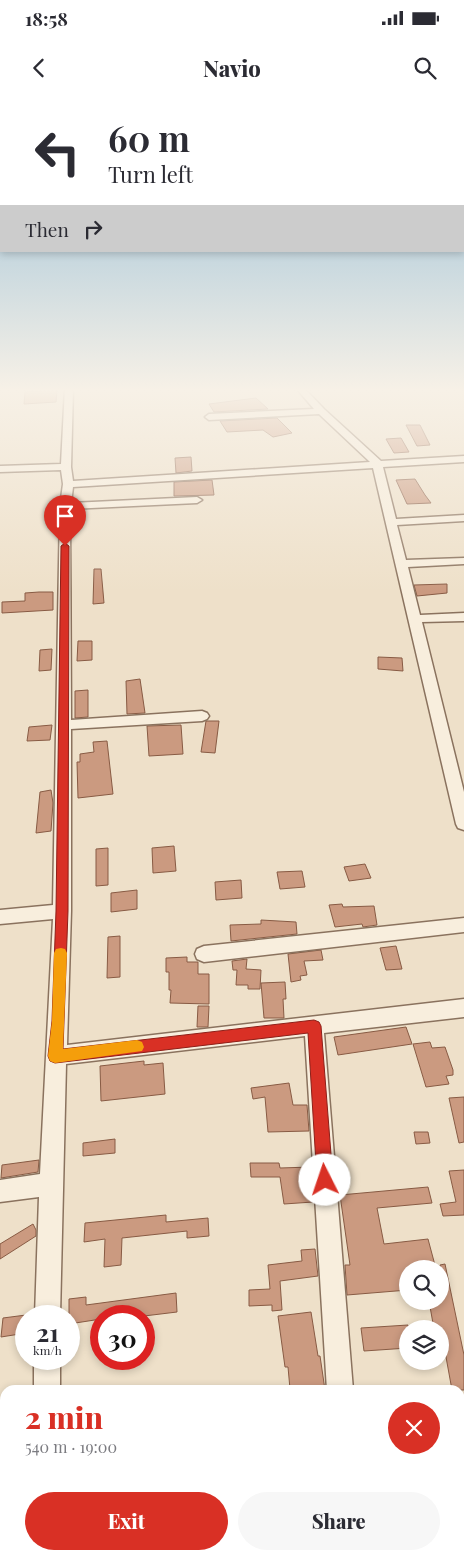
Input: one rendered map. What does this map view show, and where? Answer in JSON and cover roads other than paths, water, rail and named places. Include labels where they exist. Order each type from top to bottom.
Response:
[{"type":"street","points":[[48,1305],[55,1056],[59,1021],[62,911],[67,456]]},
{"type":"street","points":[[370,456],[377,463],[464,824]]},
{"type":"street","points":[[0,469],[67,475],[464,459]]},
{"type":"street","points":[[66,506],[197,500]]},
{"type":"street","points":[[391,522],[464,518]]},
{"type":"street","points":[[400,564],[464,561]]},
{"type":"street","points":[[414,619],[464,617]]},
{"type":"street","points":[[64,725],[202,716]]},
{"type":"street","points":[[0,917],[62,911]]},
{"type":"street","points":[[204,954],[464,925]]},
{"type":"street","points":[[55,1056],[464,1008]]},
{"type":"street","points":[[314,1026],[340,1385]]},
{"type":"street","points":[[0,1191],[51,1184]]},
{"type":"street","points":[[47,1370],[47,1385]]}]
